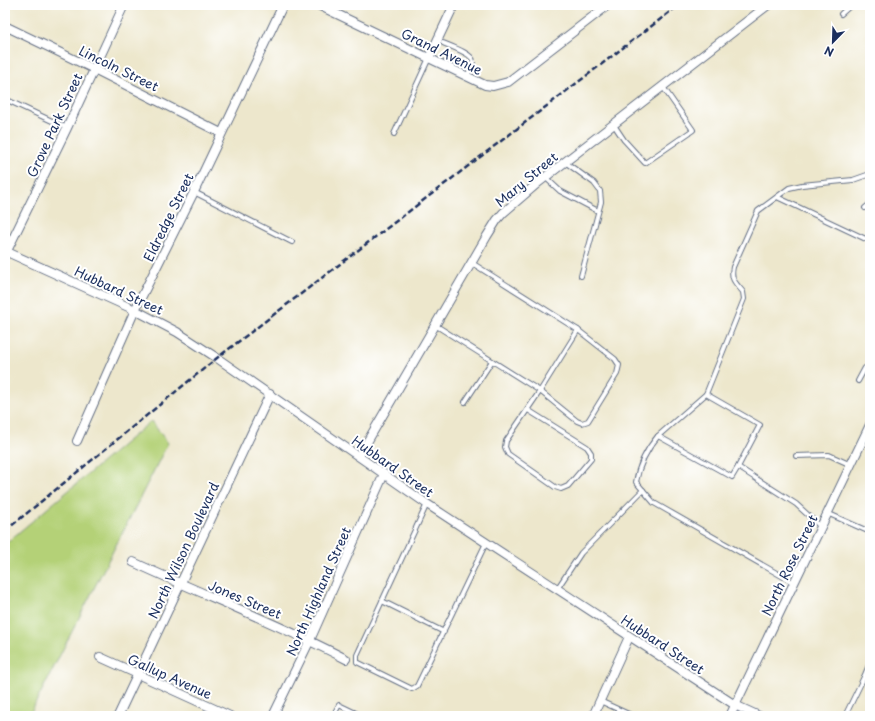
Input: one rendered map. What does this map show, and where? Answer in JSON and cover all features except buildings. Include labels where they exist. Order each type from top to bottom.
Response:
[{"type":"street","name":"Grove Park Street","points":[[6,252],[67,128],[124,5]]},
{"type":"street","name":"Eldredge Street","points":[[77,441],[135,310],[194,192],[283,5]]},
{"type":"street","name":"Grand Avenue","points":[[318,5],[467,77],[489,86],[508,82],[608,5]]},
{"type":"street","points":[[429,58],[454,5]]},
{"type":"street","name":"Mary Street","points":[[359,456],[497,220],[517,200],[768,5]]},
{"type":"street","name":"Lincoln Street","points":[[5,26],[221,133]]},
{"type":"street","name":"Hubbard Street","points":[[6,252],[135,310],[177,332],[270,394],[427,504],[486,543],[735,705],[759,716]]},
{"type":"street","name":"North Wilson Boulevard","points":[[118,716],[270,394]]},
{"type":"street","name":"North Rose Street","points":[[730,716],[870,425]]},
{"type":"street","name":"North Highland Street","points":[[273,716],[310,640],[384,474]]},
{"type":"street","name":"Jones Street","points":[[133,562],[310,640],[346,659]]},
{"type":"street","points":[[593,716],[630,637]]},
{"type":"street","name":"Gallup Avenue","points":[[100,657],[230,716]]},
{"type":"lane","points":[[841,14],[851,5]]},
{"type":"lane","points":[[443,43],[470,55],[473,59],[473,63],[467,77]]},
{"type":"lane","points":[[394,134],[429,58]]},
{"type":"lane","points":[[614,125],[624,140],[645,163],[693,130],[663,87]]},
{"type":"lane","points":[[5,99],[67,128]]},
{"type":"lane","points":[[565,162],[594,182],[600,191],[601,202],[581,276]]},
{"type":"lane","points":[[794,583],[654,504],[636,482],[639,467],[652,443],[706,394],[744,298],[743,292],[733,280],[731,274],[758,211],[789,188],[802,185],[853,180],[870,174]]},
{"type":"lane","points":[[545,178],[560,191],[598,211]]},
{"type":"lane","points":[[194,192],[292,242]]},
{"type":"lane","points":[[777,197],[870,241]]},
{"type":"lane","points":[[865,208],[870,204]]},
{"type":"lane","points":[[435,325],[540,391],[577,421],[588,421],[617,374],[619,365],[616,359],[578,330],[472,263]]},
{"type":"lane","points":[[528,410],[587,447],[591,453],[590,459],[568,486],[561,489],[554,487],[508,454],[505,447],[506,441],[528,410],[578,330]]},
{"type":"lane","points":[[465,402],[492,361]]},
{"type":"lane","points":[[858,381],[865,368],[870,370]]},
{"type":"lane","points":[[658,436],[732,477],[760,425],[706,394]]},
{"type":"lane","points":[[796,456],[829,455],[851,465]]},
{"type":"lane","points":[[738,467],[796,504],[821,527]]},
{"type":"lane","points":[[557,589],[581,553],[643,490]]},
{"type":"lane","points":[[427,504],[357,655],[357,662],[412,689],[417,686],[486,543]]},
{"type":"lane","points":[[828,513],[870,532]]},
{"type":"lane","points":[[382,601],[444,632]]},
{"type":"lane","points":[[845,716],[870,663]]},
{"type":"lane","points":[[864,677],[870,680]]},
{"type":"lane","points":[[600,701],[633,716]]},
{"type":"lane","points":[[333,716],[339,705],[362,716]]},
{"type":"green space","points":[[151,421],[168,443],[29,716],[5,716],[5,544]]},
{"type":"railway","points":[[5,531],[217,358],[679,5]]}]
